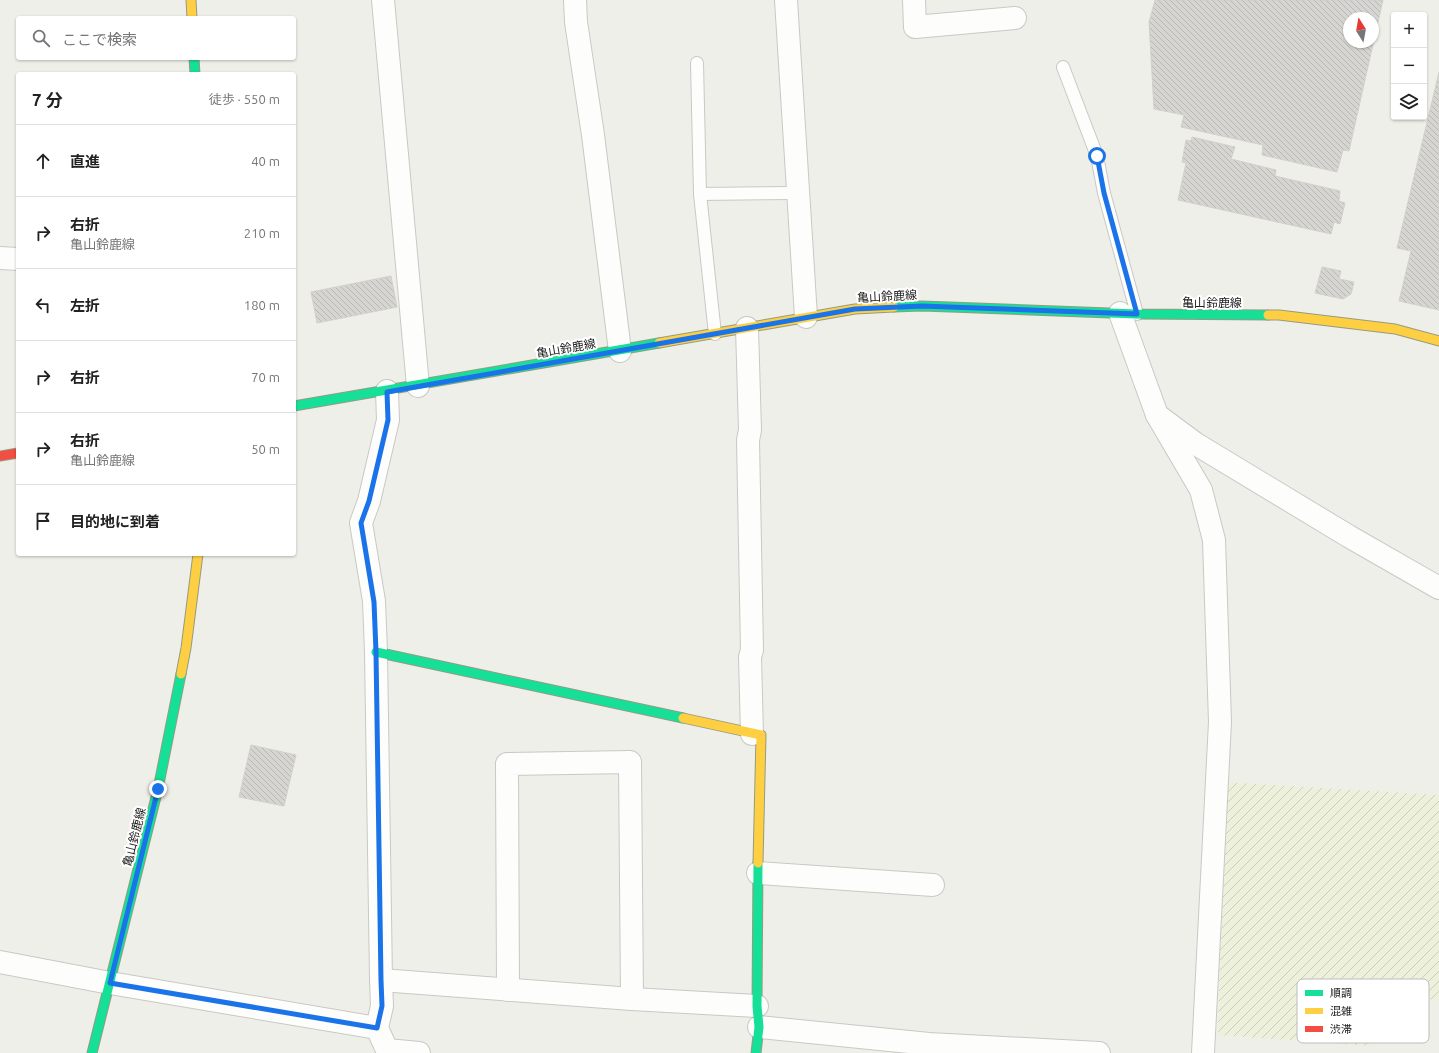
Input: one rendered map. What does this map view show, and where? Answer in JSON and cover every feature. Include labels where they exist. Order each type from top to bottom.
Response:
[{"type":"main road","points":[[191,0],[192,16]]},
{"type":"main road","points":[[194,60],[196,72]]},
{"type":"main road","name":"亀山鈴鹿線","points":[[296,406],[387,392],[855,309],[922,306],[1129,313],[1279,315],[1395,329],[1439,341]]},
{"type":"main road","points":[[0,456],[16,452]]},
{"type":"main road","name":"亀山鈴鹿線","points":[[92,1053],[158,789],[186,648],[198,556]]},
{"type":"main road","points":[[376,652],[761,735],[757,1006],[759,1027],[756,1053]]},
{"type":"street","points":[[383,0],[418,386]]},
{"type":"street","points":[[574,0],[576,22],[594,135],[620,351]]},
{"type":"street","points":[[786,0],[806,317]]},
{"type":"street","points":[[914,0],[915,27],[1015,18]]},
{"type":"street","points":[[0,258],[16,259]]},
{"type":"street","points":[[1129,313],[1157,416],[1201,490],[1214,540],[1220,722],[1203,1053]]},
{"type":"street","points":[[747,328],[750,430],[748,440],[752,734]]},
{"type":"street","points":[[387,392],[388,420],[369,501],[361,523],[374,602],[376,652],[382,1006],[377,1028],[387,1050],[419,1053]]},
{"type":"street","points":[[1157,416],[1196,444],[1350,537],[1439,588]]},
{"type":"street","points":[[508,990],[507,764],[630,762],[632,999]]},
{"type":"street","points":[[758,873],[933,884]]},
{"type":"street","points":[[0,962],[110,983],[377,1028]]},
{"type":"street","points":[[381,980],[632,999],[757,1006]]},
{"type":"street","points":[[759,1027],[929,1044],[1099,1053]]},
{"type":"lane","points":[[697,63],[700,194],[715,334]]},
{"type":"lane","points":[[1062,66],[1097,156],[1129,313]]},
{"type":"lane","points":[[700,194],[798,193]]},
{"type":"green space","points":[[1224,782],[1439,795],[1439,1000],[1429,999],[1429,979],[1297,979],[1297,1041],[1218,1035]]},
{"type":"green space","points":[[1329,1043],[1370,1043],[1370,1046]]},
{"type":"building","points":[[1155,0],[1383,0],[1379,18],[1379,12],[1343,12],[1343,48],[1372,48],[1349,151],[1343,150],[1337,172],[1262,155],[1263,145],[1181,127],[1184,115],[1154,109],[1149,22]]},
{"type":"building","points":[[1439,72],[1439,310],[1399,301],[1411,251],[1397,248]]},
{"type":"building","points":[[1192,137],[1235,147],[1231,159],[1276,170],[1275,176],[1340,191],[1339,201],[1345,203],[1340,224],[1334,222],[1331,234],[1178,200],[1186,163],[1182,162],[1186,140],[1191,141]]},
{"type":"building","points":[[1322,267],[1341,271],[1339,279],[1354,282],[1351,294],[1343,299],[1315,293]]},
{"type":"building","points":[[391,276],[397,307],[317,323],[311,292]]},
{"type":"building","points":[[251,745],[296,755],[284,806],[239,797]]},
{"type":"traffic: fast","points":[[194,60],[195,72]]},
{"type":"traffic: fast","points":[[894,307],[922,306],[1137,314],[1268,315]]},
{"type":"traffic: fast","points":[[296,406],[659,343]]},
{"type":"traffic: fast","points":[[376,652],[683,718]]},
{"type":"traffic: fast","points":[[92,1053],[158,789],[181,674]]},
{"type":"traffic: fast","points":[[756,1053],[759,1027],[757,1006],[758,863]]},
{"type":"traffic: slow","points":[[191,0],[192,16]]},
{"type":"traffic: slow","points":[[659,343],[855,309],[894,307]]},
{"type":"traffic: slow","points":[[1268,315],[1279,315],[1395,329],[1439,341]]},
{"type":"traffic: slow","points":[[181,674],[186,648],[198,556]]},
{"type":"traffic: slow","points":[[683,718],[761,735],[758,863]]},
{"type":"traffic: jam","points":[[0,456],[16,453]]},
{"type":"route","points":[[158,789],[110,983],[377,1028],[382,1006],[376,652],[374,602],[361,523],[369,501],[388,420],[387,392],[855,309],[922,306],[1137,314],[1104,193],[1097,156]]}]
